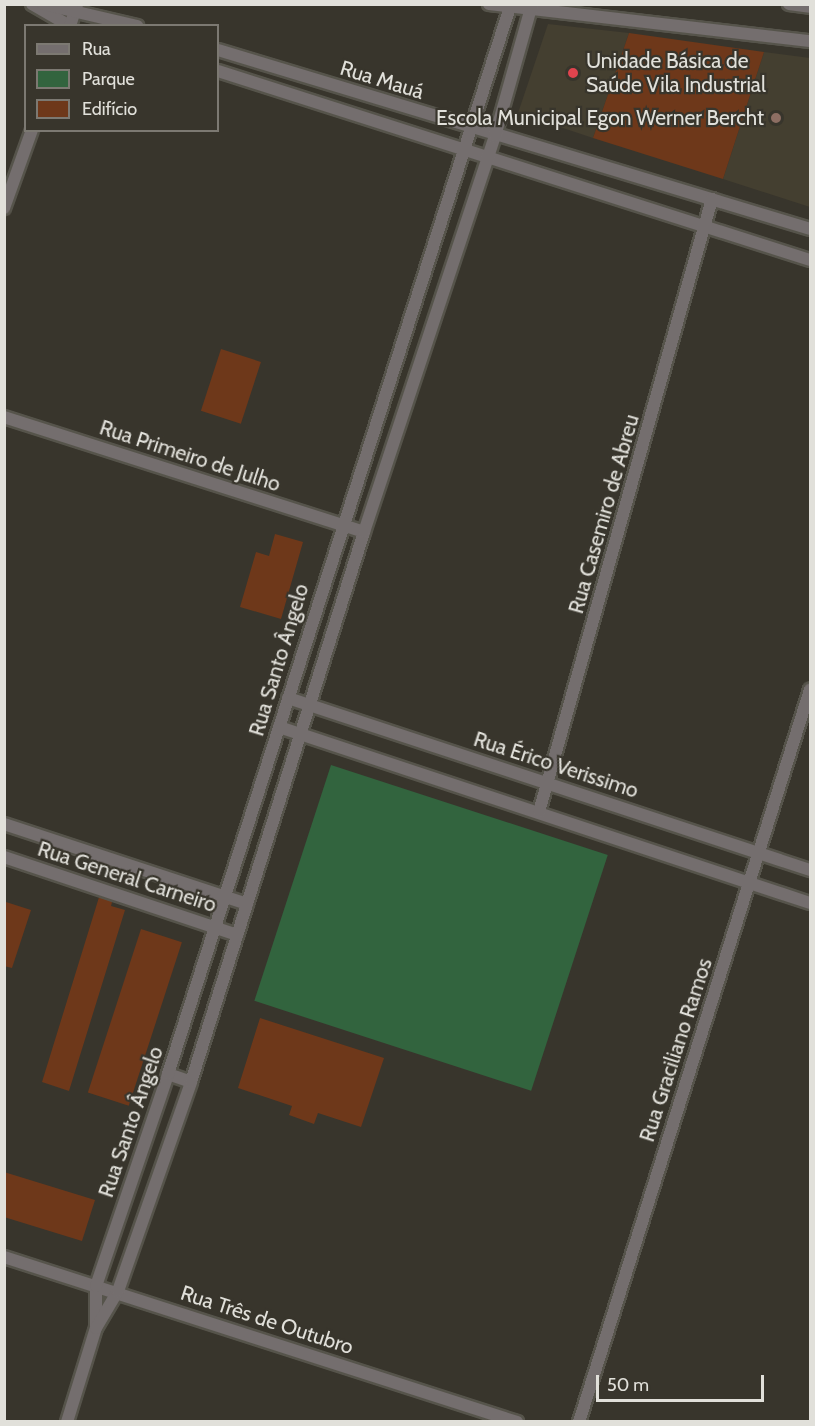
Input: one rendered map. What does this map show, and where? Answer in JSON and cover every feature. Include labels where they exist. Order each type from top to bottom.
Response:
[{"type":"street","points":[[32,4],[67,24]]},
{"type":"street","points":[[43,4],[76,7],[131,24]]},
{"type":"street","points":[[489,4],[532,7],[810,41]]},
{"type":"street","points":[[789,4],[810,7]]},
{"type":"street","name":"Rua Santo Ângelo","points":[[96,1329],[96,1286],[168,1074],[341,526],[511,6]]},
{"type":"street","points":[[71,24],[76,7]]},
{"type":"street","name":"Rua Santo Ângelo","points":[[68,1422],[96,1329],[118,1291],[191,1082],[364,532],[495,136],[532,7]]},
{"type":"street","name":"Rua Mauá","points":[[219,50],[495,136],[810,229]]},
{"type":"street","points":[[219,71],[488,155],[810,260]]},
{"type":"street","points":[[4,208],[31,132]]},
{"type":"street","name":"Rua Casemiro de Abreu","points":[[539,812],[707,226],[712,199]]},
{"type":"street","name":"Rua Primeiro de Julho","points":[[4,417],[364,532]]},
{"type":"street","name":"Rua Graciliano Ramos","points":[[579,1422],[810,690]]},
{"type":"street","name":"Rua Érico Verissimo","points":[[288,698],[810,870]]},
{"type":"street","points":[[279,728],[810,903]]},
{"type":"street","points":[[4,824],[247,904]]},
{"type":"street","name":"Rua General Carneiro","points":[[4,857],[237,935]]},
{"type":"street","points":[[168,1074],[191,1082]]},
{"type":"street","name":"Rua Três de Outubro","points":[[4,1257],[118,1291],[517,1422]]},
{"type":"shaded area","name":"Unidade Básica de Saúde Vila Industrial","points":[[548,24],[629,33],[593,138],[518,113]]},
{"type":"shaded area","name":"Escola Municipal Egon Werner Bercht","points":[[764,52],[810,58],[810,207],[723,179]]},
{"type":"green space","points":[[331,765],[608,855],[531,1091],[254,1001]]},
{"type":"building","points":[[629,33],[764,52],[723,179],[593,138]]},
{"type":"building","points":[[221,349],[261,362],[241,424],[201,411]]},
{"type":"building","points":[[275,534],[303,542],[281,619],[240,607],[256,552],[269,556]]},
{"type":"building","points":[[100,894],[113,898],[111,906],[125,910],[69,1091],[42,1082]]},
{"type":"building","points":[[6,902],[31,910],[12,968],[4,966]]},
{"type":"building","points":[[141,929],[182,942],[129,1106],[88,1093]]},
{"type":"building","points":[[260,1018],[384,1058],[361,1127],[318,1113],[314,1124],[289,1115],[292,1106],[238,1088]]},
{"type":"building","points":[[4,1172],[95,1200],[82,1241],[4,1217]]},
{"type":"place","name":"Unidade Básica de Saúde Vila Industrial","points":[[573,73]]},
{"type":"place","name":"Escola Municipal Egon Werner Bercht","points":[[776,118]]}]
